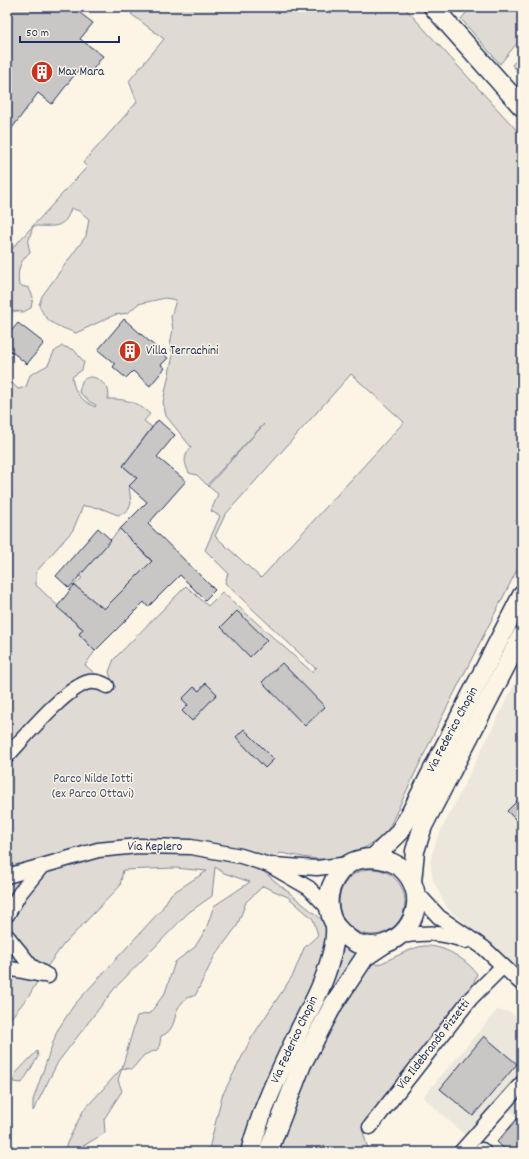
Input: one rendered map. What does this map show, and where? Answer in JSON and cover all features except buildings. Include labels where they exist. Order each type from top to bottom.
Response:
[{"type":"main road","points":[[433,7],[522,107]]},
{"type":"main road","name":"Via Federico Chopin","points":[[374,858],[398,834],[408,818],[522,595]]},
{"type":"main road","name":"Via Federico Chopin","points":[[268,1152],[302,1064],[333,1005],[365,957],[383,944],[400,936],[409,927],[417,904],[414,887],[415,851],[423,826],[522,635]]},
{"type":"main road","name":"Via Federico Chopin","points":[[383,944],[370,946],[356,943],[345,936],[336,926],[329,909],[329,896],[332,883],[339,872],[349,864],[361,859],[374,858],[386,860],[396,864],[405,872],[414,887]]},
{"type":"main road","name":"Via Federico Chopin","points":[[250,1152],[255,1133],[281,1068],[326,973],[333,947],[336,926]]},
{"type":"street","points":[[7,756],[73,690],[90,682],[101,683],[107,686]]},
{"type":"street","name":"Via Keplero","points":[[7,876],[98,850],[145,846],[191,847],[213,850],[269,865]]},
{"type":"street","points":[[269,865],[317,868],[349,864]]},
{"type":"street","points":[[269,865],[309,888],[329,909]]},
{"type":"street","points":[[7,915],[20,893],[41,867]]},
{"type":"street","points":[[414,887],[439,917],[484,948],[522,984]]},
{"type":"street","points":[[400,936],[432,932],[448,935],[484,948]]},
{"type":"street","points":[[7,936],[31,966],[48,976],[7,968]]},
{"type":"street","name":"Via Ildebrando Pizzetti","points":[[370,1127],[471,998],[502,966]]},
{"type":"street","points":[[461,1152],[522,1083]]},
{"type":"shaded area","points":[[522,669],[522,972],[447,908],[433,881],[430,862],[436,841]]},
{"type":"shaded area","points":[[497,1010],[510,1012],[522,1022],[522,1121],[502,1105],[471,1141],[423,1097]]},
{"type":"green space","name":"Parco Nilde Iotti (ex Parco Ottavi)","points":[[137,7],[404,7],[522,136],[522,560],[438,725],[387,832],[374,842],[351,854],[334,858],[315,859],[280,853],[264,872],[377,965],[414,948],[432,946],[447,950],[461,958],[477,974],[470,992],[362,1129],[369,1152],[206,1152],[209,1149],[222,1096],[252,1037],[293,975],[304,948],[318,935],[313,919],[288,897],[263,886],[246,902],[237,926],[214,957],[195,996],[187,997],[179,1006],[171,1029],[161,1036],[159,1049],[144,1055],[132,1069],[122,1068],[137,1016],[150,1013],[165,993],[175,962],[195,947],[206,929],[214,906],[250,882],[224,873],[215,867],[212,896],[188,913],[114,989],[58,1062],[33,1111],[33,1100],[57,1031],[74,1005],[161,910],[171,894],[207,871],[175,868],[123,870],[120,886],[63,945],[41,975],[30,994],[7,1023],[7,500],[12,494],[7,489],[7,378],[18,389],[26,387],[30,375],[48,365],[54,352],[62,346],[74,350],[84,362],[82,370],[72,377],[76,392],[82,399],[95,407],[96,405],[90,402],[79,392],[82,381],[86,378],[93,377],[99,380],[108,389],[109,396],[107,399],[130,402],[140,406],[150,414],[144,421],[152,427],[123,466],[137,478],[129,486],[131,503],[127,512],[118,515],[100,508],[83,506],[73,530],[36,572],[36,585],[81,628],[100,606],[74,585],[82,578],[79,576],[120,529],[152,562],[79,634],[95,651],[85,665],[115,691],[109,672],[114,659],[186,586],[208,606],[222,592],[312,672],[317,667],[315,668],[225,583],[228,573],[205,550],[220,516],[211,511],[218,494],[208,486],[264,424],[207,485],[197,475],[189,473],[185,460],[191,447],[166,416],[163,402],[173,355],[170,345],[173,329],[171,317],[176,300],[165,298],[138,304],[128,313],[114,315],[76,333],[53,324],[45,316],[39,305],[42,296],[86,236],[89,219],[79,211],[71,208],[62,223],[52,226],[33,226],[28,243],[30,252],[23,259],[18,275],[19,285],[29,288],[33,297],[31,308],[23,312],[12,311],[10,332],[7,333],[7,254],[87,167],[83,163],[137,102],[129,81],[164,39],[131,14]],"holes":[[[351,374],[404,422],[261,578],[215,536],[225,515]]]},
{"type":"green space","points":[[471,7],[522,7],[522,37],[500,64],[461,19]]},
{"type":"green space","points":[[522,54],[522,76],[512,65]]},
{"type":"green space","points":[[365,869],[379,869],[391,874],[400,883],[405,895],[403,915],[396,926],[379,935],[365,935],[353,930],[344,921],[339,909],[339,895],[344,883],[353,874]]},
{"type":"green space","points":[[37,1051],[38,1057],[22,1083],[13,1082],[16,1073]]},
{"type":"green space","points":[[122,1068],[118,1080],[122,1091],[104,1119],[105,1133],[73,1152],[64,1152],[83,1111]]},
{"type":"place","name":"Max Mara","points":[[42,72]]},
{"type":"place","name":"Villa Terrachini","points":[[130,351]]}]
